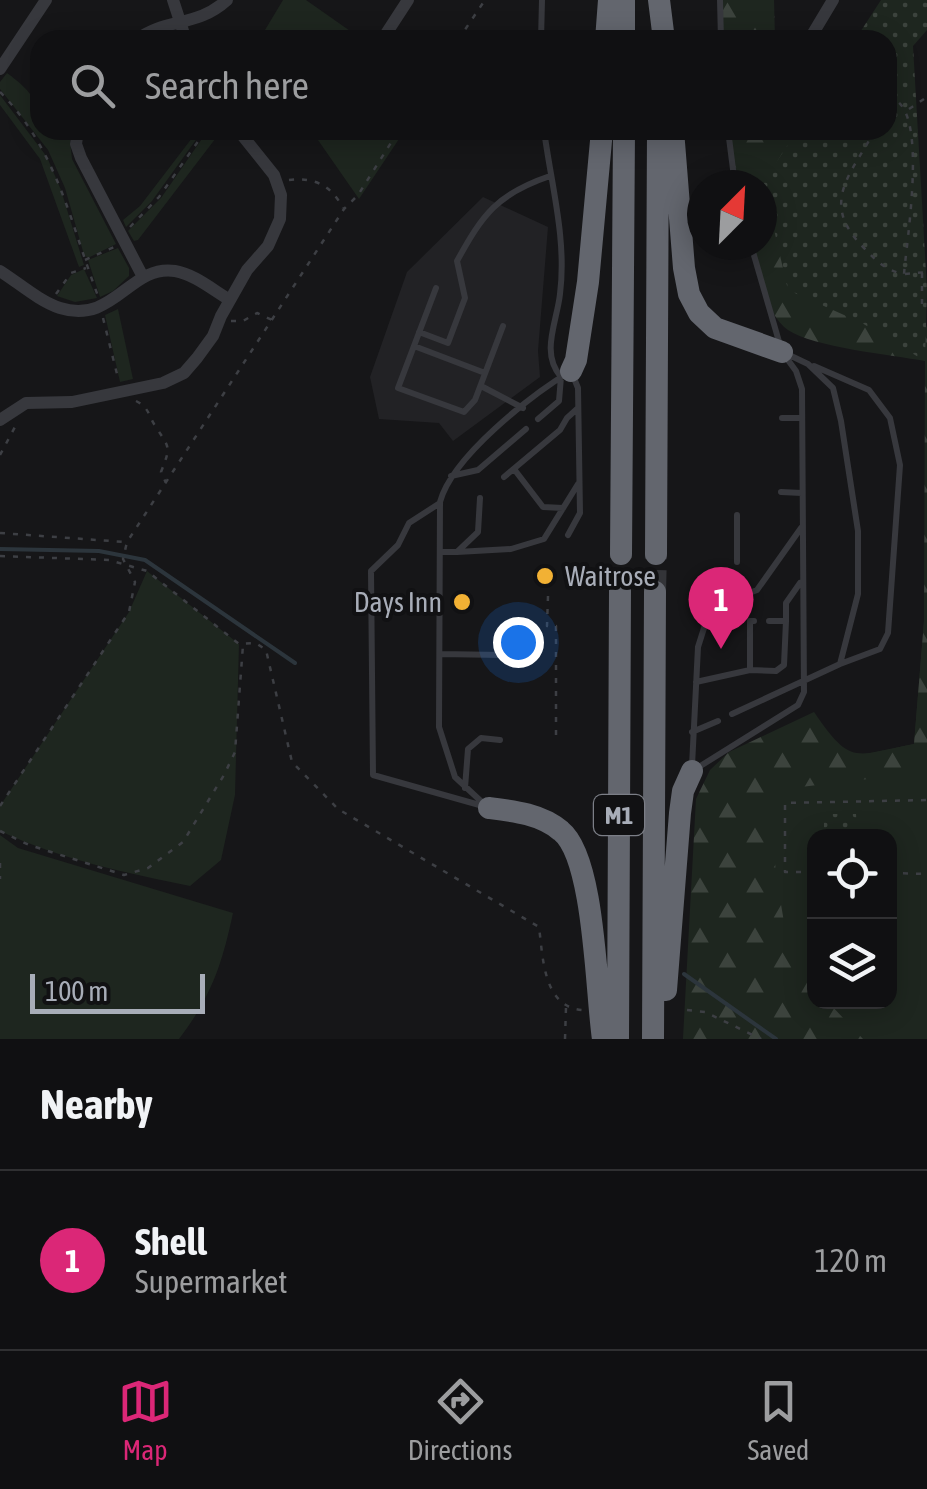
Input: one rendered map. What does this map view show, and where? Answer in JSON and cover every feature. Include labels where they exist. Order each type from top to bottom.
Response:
[{"type":"highway","points":[[607,30],[609,0]]},
{"type":"highway","points":[[624,0],[624,30]]},
{"type":"highway","points":[[659,0],[660,30]]},
{"type":"highway","points":[[566,374],[576,360],[588,282],[601,140]]},
{"type":"highway","points":[[622,554],[624,140]]},
{"type":"highway","points":[[656,554],[658,140]]},
{"type":"highway","points":[[673,140],[689,294],[699,313],[716,328],[782,352]]},
{"type":"highway","name":"M1","points":[[618,1039],[620,590]]},
{"type":"highway","name":"M1","points":[[652,1039],[655,592]]},
{"type":"highway","points":[[660,1039],[680,813],[683,791],[692,772]]},
{"type":"highway","points":[[489,808],[544,820],[574,845],[581,865],[594,953],[602,1039]]},
{"type":"street","points":[[0,69],[46,0]]},
{"type":"street","points":[[173,0],[183,30]]},
{"type":"street","points":[[151,30],[209,15],[227,0]]},
{"type":"street","points":[[388,30],[408,0]]},
{"type":"street","points":[[815,30],[833,0]]},
{"type":"street","points":[[77,140],[80,158],[142,277]]},
{"type":"street","points":[[0,420],[14,407],[38,401],[72,402],[163,383],[184,373],[213,336],[247,270],[268,246],[280,219],[279,186],[246,140]]},
{"type":"street","points":[[0,271],[50,304],[78,311],[101,308],[142,277],[175,271],[230,300]]},
{"type":"lane","points":[[541,30],[542,0]]},
{"type":"lane","points":[[720,0],[722,30]]},
{"type":"lane","points":[[545,140],[562,264],[550,355],[552,367],[566,374],[578,388],[580,513],[568,535]]},
{"type":"lane","points":[[729,140],[733,170]]},
{"type":"lane","points":[[419,332],[448,344],[465,298],[457,261],[481,218],[525,186],[550,176]]},
{"type":"lane","points":[[692,772],[798,704],[806,678],[801,582],[802,389],[796,371],[782,352],[754,260]]},
{"type":"lane","points":[[436,288],[398,388],[464,412],[475,400],[502,326]]},
{"type":"lane","points":[[414,346],[485,373]]},
{"type":"lane","points":[[732,714],[880,648],[888,633],[900,465],[890,418],[869,390],[782,352]]},
{"type":"lane","points":[[808,364],[833,388],[858,531],[858,594],[840,664]]},
{"type":"lane","points":[[489,808],[455,776],[442,744],[440,502],[450,476],[483,440],[566,374]]},
{"type":"lane","points":[[538,419],[559,400],[566,374]]},
{"type":"lane","points":[[480,386],[523,408]]},
{"type":"lane","points":[[504,478],[560,430],[578,408]]},
{"type":"lane","points":[[782,418],[802,418]]},
{"type":"lane","points":[[450,476],[478,470],[526,429]]},
{"type":"lane","points":[[514,470],[543,507],[563,508]]},
{"type":"lane","points":[[440,552],[510,549],[544,538],[579,482]]},
{"type":"lane","points":[[781,492],[802,492]]},
{"type":"lane","points":[[456,552],[478,532],[480,498]]},
{"type":"lane","points":[[440,502],[408,523],[398,545],[371,572],[373,776],[489,808]]},
{"type":"lane","points":[[737,515],[737,562]]},
{"type":"lane","points":[[692,772],[698,647],[704,625],[729,602],[757,590],[802,526]]},
{"type":"lane","points":[[696,682],[750,670],[776,671],[784,665],[786,602],[801,582]]},
{"type":"lane","points":[[750,670],[750,621],[754,621]]},
{"type":"lane","points":[[769,622],[786,622]]},
{"type":"lane","points":[[440,654],[502,655]]},
{"type":"lane","points":[[692,732],[718,721]]},
{"type":"lane","points":[[466,789],[468,749],[481,738],[500,740]]},
{"type":"path","points":[[465,30],[485,0]]},
{"type":"path","points":[[0,92],[30,130]]},
{"type":"path","points":[[909,110],[927,97]]},
{"type":"path","points":[[897,101],[909,110],[916,128],[918,183],[904,274]]},
{"type":"path","points":[[37,140],[64,192],[101,308],[121,391],[125,398],[145,406],[168,442],[169,452],[161,472],[167,484]]},
{"type":"path","points":[[85,260],[122,238],[159,197],[199,140]]},
{"type":"path","points":[[0,806],[129,612],[135,582],[124,562],[127,542],[393,140]]},
{"type":"path","points":[[869,140],[844,184],[841,212],[849,231],[887,269],[904,274],[924,272],[922,304],[927,307]]},
{"type":"path","points":[[279,186],[288,180],[312,180],[335,192],[344,209]]},
{"type":"path","points":[[50,304],[67,277],[87,267]]},
{"type":"path","points":[[221,316],[238,322],[257,313],[272,320]]},
{"type":"path","points":[[0,454],[19,420],[14,407]]},
{"type":"path","points":[[0,533],[127,542]]},
{"type":"path","points":[[0,556],[124,562],[147,571],[239,644],[256,644],[266,650],[292,762],[338,809],[539,927],[549,985],[566,1006],[594,1010]]},
{"type":"path","points":[[548,596],[548,626],[556,626],[556,740]]},
{"type":"path","points":[[0,831],[124,875],[148,868],[183,842],[224,776],[234,752],[243,644]]},
{"type":"path","points":[[807,872],[785,872],[785,804],[927,800]]},
{"type":"path","points":[[0,863],[0,879]]},
{"type":"path","points":[[897,873],[927,874]]},
{"type":"path","points":[[565,1039],[566,1006]]},
{"type":"path","points":[[687,1010],[705,1012],[760,1039]]},
{"type":"shaded area","points":[[483,197],[548,227],[538,351],[540,377],[453,441],[439,423],[379,419],[370,377],[407,272]]},
{"type":"green space","points":[[283,0],[306,0],[349,30],[265,30]]},
{"type":"green space","points":[[720,0],[774,0],[775,30],[721,30]]},
{"type":"green space","points":[[881,0],[927,0],[927,30],[913,46],[927,290],[925,361],[862,323],[788,290],[777,242],[777,170],[771,170],[791,140],[897,140],[897,30],[862,30]]},
{"type":"green space","points":[[7,73],[30,95],[30,127],[0,89]]},
{"type":"green space","points":[[0,95],[30,135],[30,140],[47,157],[84,265],[79,267],[40,159],[0,105]]},
{"type":"green space","points":[[40,140],[70,140],[72,159],[116,244],[88,258],[84,255],[65,188]]},
{"type":"green space","points":[[190,140],[196,140],[152,201],[126,227],[123,220],[140,206]]},
{"type":"green space","points":[[201,140],[214,140],[134,241],[128,231],[161,198]]},
{"type":"green space","points":[[318,140],[398,140],[359,199]]},
{"type":"green space","points":[[729,140],[851,140],[927,327],[927,772],[767,791],[791,963],[807,980],[807,1009],[835,1009],[863,1039],[683,1039],[696,799],[710,770],[729,752],[814,712],[837,741],[855,753],[914,744],[924,621],[925,361],[854,350],[800,336],[780,323],[764,291],[755,260],[777,260],[777,170],[733,170]]},
{"type":"green space","points":[[118,248],[129,276],[100,297],[88,260]]},
{"type":"green space","points":[[84,269],[97,298],[75,302],[57,296],[71,275]]},
{"type":"green space","points":[[118,309],[133,379],[120,382],[105,315]]},
{"type":"green space","points":[[927,356],[927,1039],[817,1039],[754,984],[744,788],[914,744],[924,621]]},
{"type":"green space","points":[[147,571],[239,644],[235,795],[221,860],[190,886],[69,857],[0,831],[0,806],[129,612]]},
{"type":"green space","points":[[824,814],[856,814],[857,829],[824,829]]},
{"type":"green space","points":[[0,835],[18,848],[233,913],[214,980],[179,1039],[0,1039]]},
{"type":"waterway","points":[[0,549],[99,551],[145,560],[295,663]]},
{"type":"waterway","points":[[684,974],[776,1039]]},
{"type":"tunnel","points":[[620,591],[621,554]]},
{"type":"tunnel","points":[[655,592],[656,554]]},
{"type":"place","name":"Waitrose","points":[[545,576]]},
{"type":"place","name":"Days Inn","points":[[462,602]]},
{"type":"place","name":"Shell","points":[[721,649]]}]
